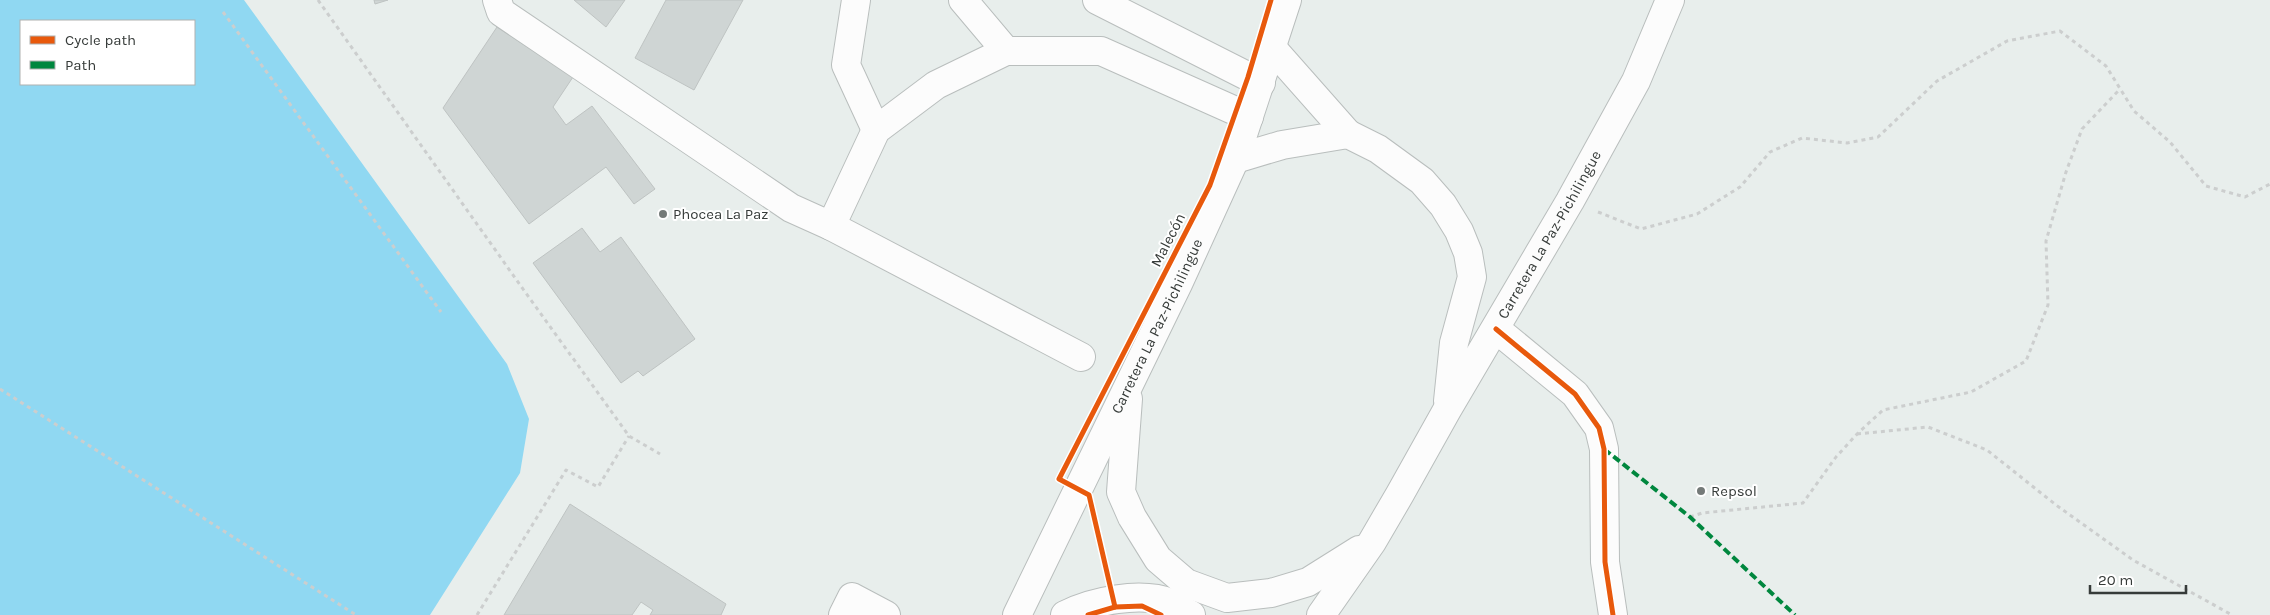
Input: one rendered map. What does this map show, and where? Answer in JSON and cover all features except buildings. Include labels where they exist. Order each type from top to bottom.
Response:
[{"type":"main road","points":[[497,0],[501,12],[791,208],[831,226],[1081,357]]},
{"type":"main road","points":[[856,0],[846,65],[876,130]]},
{"type":"main road","points":[[963,0],[1006,51]]},
{"type":"main road","points":[[1096,0],[1261,83]]},
{"type":"main road","name":"Carretera La Paz-Pichilingue","points":[[1016,615],[1178,284],[1236,159],[1272,48],[1285,0]]},
{"type":"main road","name":"Carretera La Paz-Pichilingue","points":[[1321,615],[1372,542],[1570,201],[1636,81],[1670,0]]},
{"type":"main road","points":[[1272,48],[1348,134],[1378,150],[1422,181],[1443,205],[1459,231],[1468,253],[1472,276],[1454,343],[1447,410]]},
{"type":"main road","points":[[831,226],[876,130],[936,85],[1006,51],[1101,51],[1249,117]]},
{"type":"main road","points":[[1236,159],[1282,145],[1348,134]]},
{"type":"main road","points":[[1496,329],[1575,394],[1599,428],[1604,449],[1605,562],[1613,615]]},
{"type":"main road","points":[[1130,382],[1121,492],[1132,517],[1158,559],[1186,583],[1227,598],[1271,593],[1316,578],[1372,542]]},
{"type":"main road","points":[[842,615],[852,597],[886,615]]},
{"type":"main road","points":[[1065,615],[1082,606],[1138,597],[1170,603],[1191,615]]},
{"type":"path","points":[[318,0],[629,436],[660,454]]},
{"type":"path","points":[[223,12],[441,312]]},
{"type":"path","points":[[1570,201],[1641,229],[1697,214],[1740,188],[1770,152],[1802,138],[1847,143],[1878,137],[1936,81],[2007,42],[2060,31],[2106,66],[2134,111],[2170,142],[2206,186],[2245,197],[2270,184]]},
{"type":"path","points":[[1690,517],[1702,513],[1803,503],[1836,457],[1883,410],[1971,392],[2026,361],[2048,305],[2046,241],[2066,172],[2082,129],[2120,88]]},
{"type":"path","points":[[0,389],[356,615]]},
{"type":"path","points":[[1857,434],[1928,427],[1987,450],[2056,504],[2133,560],[2232,615]]},
{"type":"path","points":[[477,615],[566,470],[598,487],[629,436]]},
{"type":"water","points":[[0,0],[244,0],[507,364],[529,419],[520,473],[430,615],[0,615]]},
{"type":"marked path","points":[[1604,449],[1690,517],[1795,615]]},
{"type":"cycle path","name":"Malecón","points":[[1115,607],[1089,495],[1059,479],[1210,185],[1248,77],[1271,0]]},
{"type":"cycle path","points":[[1496,329],[1575,394],[1599,428],[1604,449],[1605,562],[1613,615]]},
{"type":"cycle path","points":[[1088,615],[1115,607],[1142,606],[1161,615]]},
{"type":"place","name":"Phocea La Paz","points":[[663,214]]},
{"type":"place","name":"Repsol","points":[[1701,491]]}]
